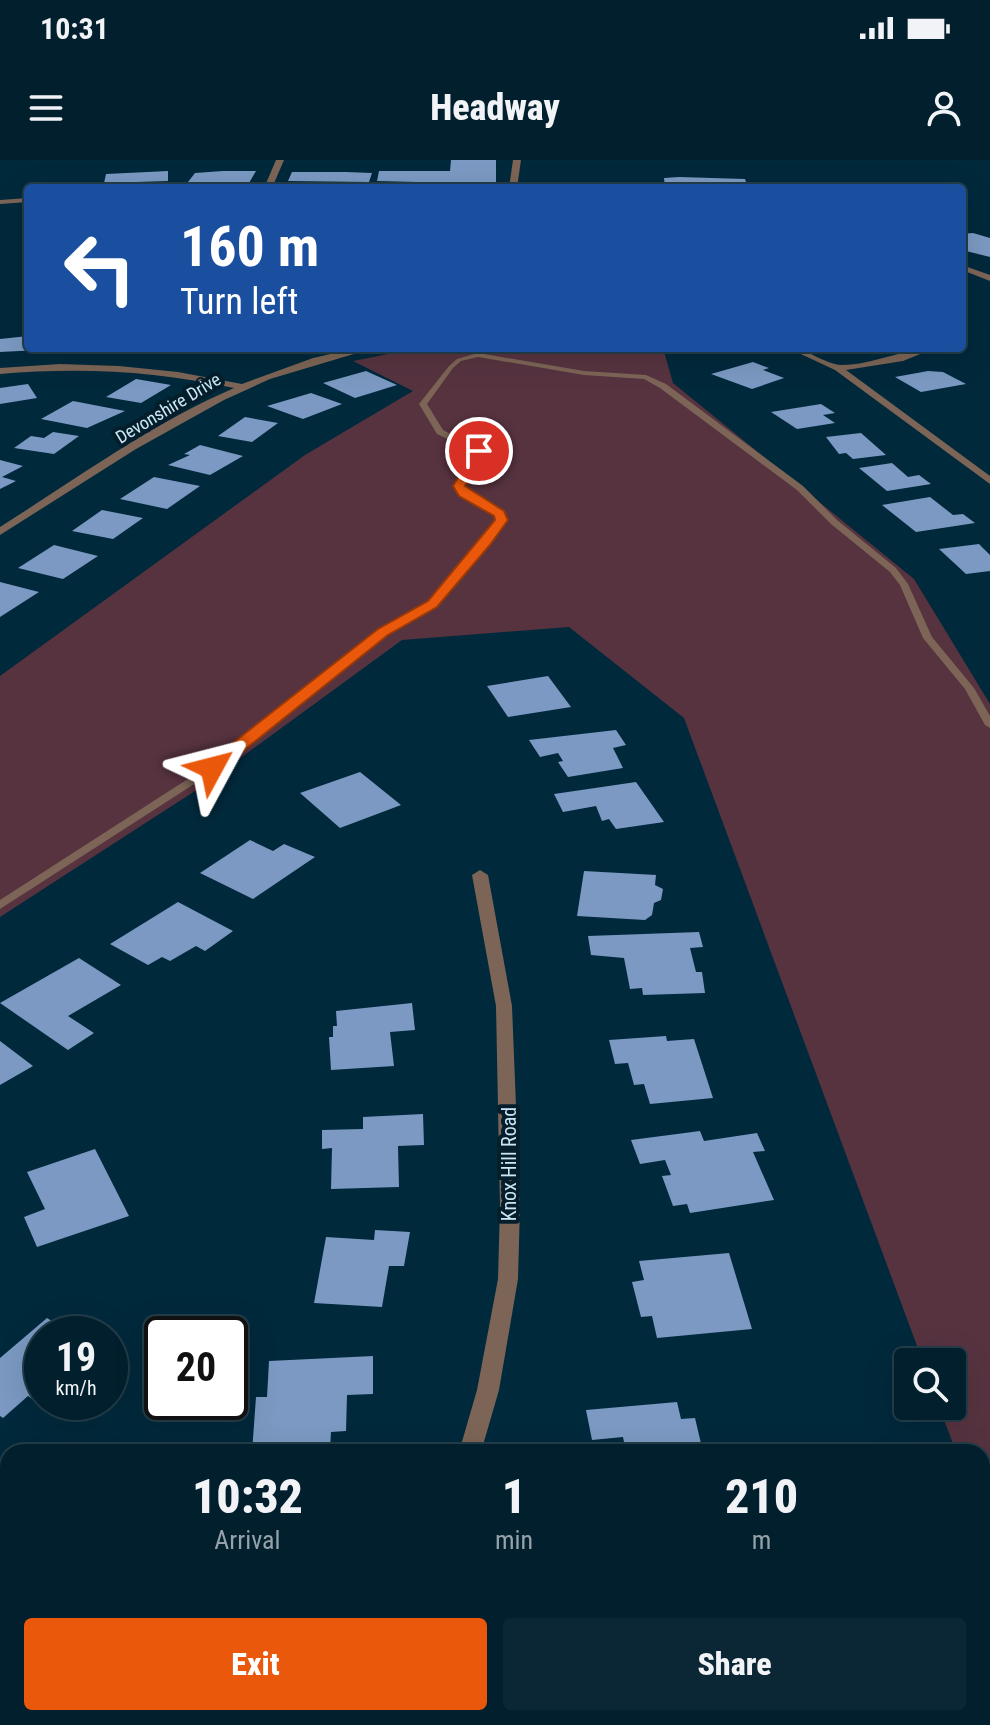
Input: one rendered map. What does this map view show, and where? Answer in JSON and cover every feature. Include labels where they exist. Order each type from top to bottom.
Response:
[{"type":"street","points":[[270,184],[280,160]]},
{"type":"street","points":[[514,184],[517,160]]},
{"type":"street","points":[[0,202],[24,200]]},
{"type":"street","points":[[966,269],[990,278]]},
{"type":"street","name":"Devonshire Drive","points":[[0,532],[175,420],[238,386],[305,363],[352,352]]},
{"type":"street","points":[[802,352],[838,368],[990,481]]},
{"type":"street","points":[[838,368],[903,358],[919,352]]},
{"type":"street","points":[[0,371],[67,366],[129,368],[238,386]]},
{"type":"street","name":"Knox Hill Road","points":[[472,1444],[488,1390],[508,1279],[510,1206],[504,1006],[480,875]]},
{"type":"lane","points":[[0,905],[212,768],[383,632],[432,604],[501,520],[495,510],[463,493],[459,486],[479,451],[440,432],[423,404],[451,367],[478,355],[573,371],[646,377],[663,386],[800,488],[834,522],[893,570],[904,584],[928,638],[969,688],[990,725]]},
{"type":"shaded area","points":[[398,352],[664,352],[673,383],[914,579],[990,704],[990,1444],[953,1444],[944,1420],[966,1420],[966,1348],[918,1348],[684,718],[569,627],[402,640],[195,791],[0,917],[0,676],[305,455],[413,391],[353,361]]},
{"type":"building","points":[[451,160],[496,160],[496,184],[377,181],[379,171],[450,171]]},
{"type":"building","points":[[168,171],[168,181],[104,183],[106,174]]},
{"type":"building","points":[[256,171],[249,183],[188,182],[195,173]]},
{"type":"building","points":[[292,172],[372,173],[369,182],[288,181]]},
{"type":"building","points":[[664,178],[745,179],[747,184],[665,184]]},
{"type":"building","points":[[966,234],[990,238],[990,257],[966,251]]},
{"type":"building","points":[[24,336],[24,351],[0,352],[0,339]]},
{"type":"building","points":[[173,352],[227,353],[173,354]]},
{"type":"building","points":[[753,362],[769,368],[763,370],[784,378],[752,389],[711,374]]},
{"type":"building","points":[[366,371],[397,385],[355,398],[323,383]]},
{"type":"building","points":[[928,371],[943,372],[966,384],[921,392],[895,377]]},
{"type":"building","points":[[136,379],[171,385],[141,403],[106,397]]},
{"type":"building","points":[[28,384],[37,398],[0,404],[0,388]]},
{"type":"building","points":[[311,393],[342,404],[303,419],[267,406]]},
{"type":"building","points":[[73,401],[125,411],[87,428],[41,419]]},
{"type":"building","points":[[821,404],[835,413],[823,415],[835,423],[797,429],[771,412]]},
{"type":"building","points":[[245,417],[278,423],[252,442],[218,436]]},
{"type":"building","points":[[53,432],[79,436],[54,454],[14,448],[31,436],[44,438]]},
{"type":"building","points":[[861,433],[886,455],[853,459],[846,453],[839,454],[826,437]]},
{"type":"building","points":[[200,445],[243,456],[210,475],[168,465],[190,455],[184,454]]},
{"type":"building","points":[[0,460],[23,466],[2,477],[16,481],[0,489]]},
{"type":"building","points":[[892,463],[908,477],[919,475],[931,484],[887,491],[859,468]]},
{"type":"building","points":[[154,477],[200,486],[167,509],[120,499]]},
{"type":"building","points":[[930,497],[953,515],[963,514],[975,523],[916,532],[882,505]]},
{"type":"building","points":[[102,510],[143,518],[113,539],[72,531]]},
{"type":"building","points":[[979,544],[990,555],[990,571],[966,574],[939,549]]},
{"type":"building","points":[[54,545],[98,556],[63,579],[18,568]]},
{"type":"building","points":[[0,582],[39,592],[0,617]]},
{"type":"building","points":[[548,676],[571,707],[508,717],[487,686]]},
{"type":"building","points":[[616,730],[626,745],[613,748],[623,768],[568,777],[558,762],[563,761],[558,753],[540,757],[529,740]]},
{"type":"building","points":[[360,772],[401,805],[340,828],[300,793]]},
{"type":"building","points":[[636,782],[664,822],[616,829],[609,819],[602,821],[596,806],[563,812],[554,794]]},
{"type":"building","points":[[250,840],[273,851],[284,844],[315,857],[253,899],[200,873]]},
{"type":"building","points":[[584,871],[656,875],[655,885],[663,889],[661,900],[654,903],[652,915],[645,920],[577,916]]},
{"type":"building","points":[[178,902],[233,931],[205,951],[196,946],[170,961],[162,957],[148,965],[110,944]]},
{"type":"building","points":[[699,932],[703,947],[690,948],[696,972],[702,972],[705,993],[643,995],[642,988],[630,989],[624,958],[591,955],[588,936]]},
{"type":"building","points":[[79,958],[121,985],[68,1016],[94,1033],[68,1050],[0,1003]]},
{"type":"building","points":[[412,1003],[415,1030],[390,1032],[394,1066],[331,1070],[329,1037],[333,1037],[333,1026],[337,1026],[336,1011]]},
{"type":"building","points":[[666,1036],[667,1041],[694,1039],[713,1098],[650,1104],[644,1084],[634,1085],[628,1063],[615,1064],[609,1040]]},
{"type":"building","points":[[0,1041],[33,1066],[0,1085]]},
{"type":"building","points":[[423,1114],[424,1145],[398,1146],[399,1187],[331,1189],[332,1148],[322,1149],[322,1130],[363,1129],[363,1117]]},
{"type":"building","points":[[700,1131],[704,1141],[757,1133],[765,1151],[753,1152],[774,1200],[690,1213],[687,1204],[673,1206],[662,1176],[671,1175],[665,1160],[640,1164],[631,1140]]},
{"type":"building","points":[[95,1149],[129,1216],[37,1247],[24,1217],[45,1209],[27,1172]]},
{"type":"building","points":[[375,1230],[410,1232],[404,1266],[389,1266],[382,1307],[314,1303],[326,1237],[374,1240]]},
{"type":"building","points":[[729,1253],[752,1329],[657,1338],[652,1316],[641,1317],[632,1282],[644,1280],[639,1261]]},
{"type":"building","points":[[24,1338],[24,1400],[3,1418],[0,1416],[0,1358]]},
{"type":"building","points":[[373,1356],[373,1394],[347,1395],[346,1431],[331,1432],[330,1444],[253,1444],[256,1397],[267,1397],[269,1361]]},
{"type":"building","points":[[677,1402],[681,1419],[695,1418],[701,1444],[624,1444],[623,1437],[592,1440],[586,1410]]},
{"type":"route","points":[[212,768],[383,632],[432,604],[486,543],[497,529],[501,520],[499,514],[463,493],[459,486],[479,456],[479,451]]}]
